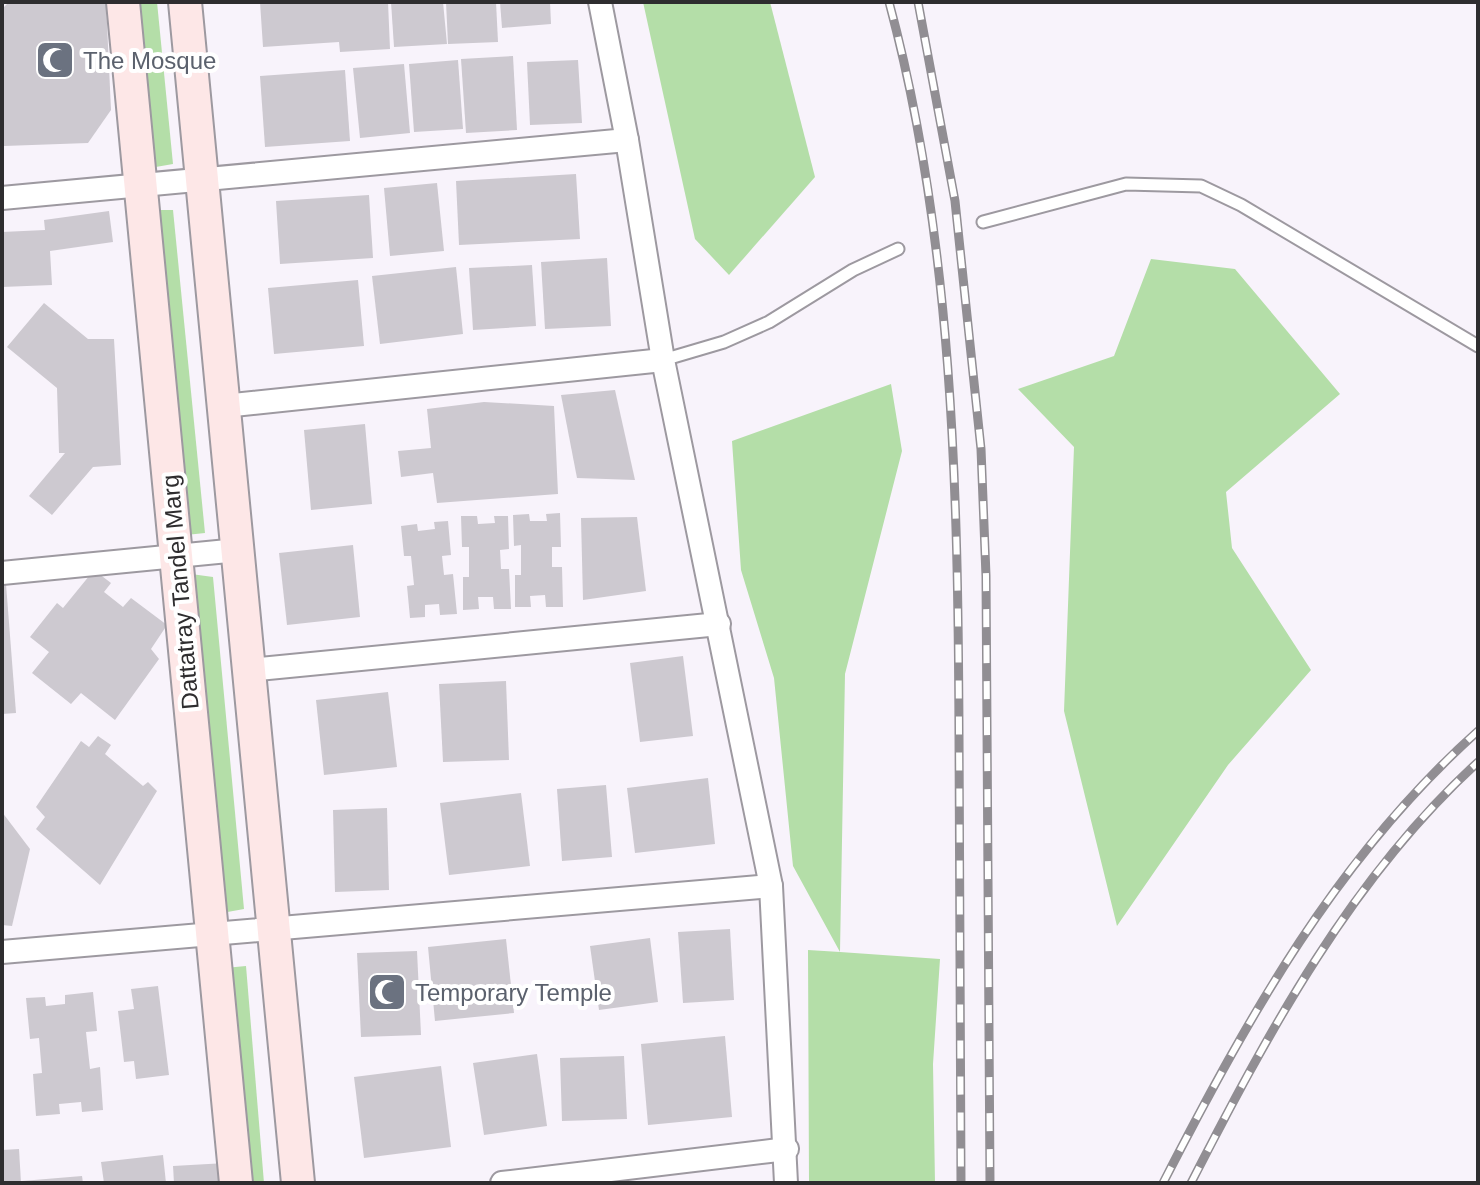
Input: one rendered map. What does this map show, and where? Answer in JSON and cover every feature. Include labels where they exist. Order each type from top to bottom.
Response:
[{"type":"main road","name":"Dattatray Tandel Marg","points":[[123,2],[236,1183]]},
{"type":"main road","points":[[185,2],[298,1183]]},
{"type":"street","points":[[600,2],[627,140],[663,360],[771,886],[787,1149],[786,1183]]},
{"type":"street","points":[[2,198],[627,140]]},
{"type":"street","points":[[224,406],[663,360]]},
{"type":"street","points":[[2,573],[238,550]]},
{"type":"street","points":[[249,670],[719,624]]},
{"type":"street","points":[[2,952],[771,886]]},
{"type":"street","points":[[502,1183],[787,1149]]},
{"type":"lane","points":[[983,222],[1126,184],[1201,186],[1241,205],[1478,346]]},
{"type":"lane","points":[[663,360],[724,342],[769,322],[853,270],[898,249]]},
{"type":"green space","points":[[134,2],[157,2],[173,164],[150,168]]},
{"type":"green space","points":[[643,2],[770,2],[815,177],[729,275],[695,239]]},
{"type":"green space","points":[[156,210],[173,210],[205,533],[186,535]]},
{"type":"green space","points":[[1151,259],[1235,269],[1340,394],[1226,492],[1232,548],[1311,670],[1228,765],[1117,926],[1064,711],[1074,447],[1018,389],[1114,356]]},
{"type":"green space","points":[[891,384],[902,451],[845,674],[840,952],[793,866],[774,678],[741,570],[732,441]]},
{"type":"green space","points":[[191,574],[213,577],[244,909],[222,913]]},
{"type":"green space","points":[[808,950],[940,959],[933,1064],[935,1183],[809,1183]]},
{"type":"green space","points":[[246,966],[264,1183],[247,1183],[225,968]]},
{"type":"building","name":"The Mosque","points":[[9,2],[106,2],[111,110],[88,143],[4,146],[2,9]]},
{"type":"building","points":[[260,2],[388,2],[390,49],[340,52],[339,42],[263,47]]},
{"type":"building","points":[[391,2],[443,2],[447,44],[394,47]]},
{"type":"building","points":[[446,2],[496,2],[498,42],[448,44]]},
{"type":"building","points":[[500,2],[550,2],[551,24],[502,28]]},
{"type":"building","points":[[513,56],[517,130],[466,133],[461,59]]},
{"type":"building","points":[[458,60],[463,129],[414,132],[409,64]]},
{"type":"building","points":[[578,60],[582,123],[530,125],[527,62]]},
{"type":"building","points":[[404,64],[410,133],[360,138],[353,68]]},
{"type":"building","points":[[345,70],[350,141],[265,147],[260,76]]},
{"type":"building","points":[[576,174],[580,239],[459,245],[456,181]]},
{"type":"building","points":[[437,183],[444,251],[390,256],[384,188]]},
{"type":"building","points":[[369,195],[373,258],[280,264],[276,201]]},
{"type":"building","points":[[109,211],[113,242],[50,251],[52,285],[2,287],[2,232],[45,230],[44,220]]},
{"type":"building","points":[[607,258],[611,326],[545,329],[541,262]]},
{"type":"building","points":[[532,265],[536,326],[473,330],[469,268]]},
{"type":"building","points":[[456,267],[463,334],[380,344],[372,276]]},
{"type":"building","points":[[358,280],[364,346],[274,354],[268,288]]},
{"type":"building","points":[[44,303],[88,339],[114,339],[121,465],[93,467],[52,515],[29,496],[65,453],[59,453],[57,388],[7,347]]},
{"type":"building","points":[[615,390],[635,480],[577,478],[561,395]]},
{"type":"building","points":[[484,402],[554,406],[558,494],[437,503],[433,473],[401,477],[398,451],[431,448],[427,409]]},
{"type":"building","points":[[365,424],[372,504],[311,510],[304,430]]},
{"type":"building","points":[[560,513],[561,547],[552,547],[552,567],[562,567],[563,607],[546,607],[545,595],[530,596],[531,607],[515,607],[515,575],[521,575],[521,545],[514,546],[513,515],[529,514],[530,521],[547,521],[546,514]]},
{"type":"building","points":[[461,516],[477,516],[478,524],[495,523],[494,516],[508,516],[509,549],[500,550],[501,569],[509,569],[511,609],[494,609],[493,597],[478,597],[479,609],[463,610],[463,577],[469,577],[469,547],[462,547]]},
{"type":"building","points":[[637,517],[646,591],[583,600],[581,518]]},
{"type":"building","points":[[448,521],[451,555],[442,556],[444,575],[453,574],[457,614],[440,615],[439,604],[425,605],[425,617],[410,618],[407,586],[414,585],[411,556],[404,556],[401,526],[417,524],[418,531],[435,529],[434,522]]},
{"type":"building","points":[[353,545],[360,617],[287,625],[279,553]]},
{"type":"building","points":[[94,570],[111,583],[104,592],[123,607],[131,598],[167,625],[151,649],[159,659],[115,720],[81,693],[71,704],[32,673],[49,652],[30,637],[57,603],[63,608]]},
{"type":"building","points":[[2,584],[6,584],[16,713],[2,714]]},
{"type":"building","points":[[683,656],[693,736],[640,742],[630,663]]},
{"type":"building","points":[[506,681],[509,760],[443,762],[439,684]]},
{"type":"building","points":[[388,692],[397,767],[324,775],[316,700]]},
{"type":"building","points":[[98,736],[111,745],[105,754],[143,786],[148,782],[157,791],[100,885],[36,829],[45,817],[36,807],[81,741],[89,747]]},
{"type":"building","points":[[708,778],[715,844],[635,853],[627,788]]},
{"type":"building","points":[[606,785],[612,857],[562,861],[557,789]]},
{"type":"building","points":[[521,793],[530,866],[449,875],[440,803]]},
{"type":"building","points":[[387,808],[389,890],[335,892],[333,810]]},
{"type":"building","points":[[2,812],[30,849],[12,926],[2,925]]},
{"type":"building","points":[[730,929],[734,1000],[683,1003],[678,932]]},
{"type":"building","points":[[650,938],[658,1002],[599,1010],[590,946]]},
{"type":"building","points":[[506,939],[514,1013],[435,1021],[428,947]]},
{"type":"building","points":[[417,951],[421,1035],[361,1037],[357,953]]},
{"type":"building","points":[[158,986],[169,1075],[136,1079],[134,1061],[124,1062],[118,1011],[134,1009],[131,989]]},
{"type":"building","points":[[93,992],[97,1031],[86,1032],[90,1069],[100,1067],[103,1110],[82,1112],[81,1102],[59,1104],[60,1114],[36,1116],[33,1074],[42,1073],[39,1038],[30,1039],[26,998],[45,997],[46,1006],[65,1004],[65,995]]},
{"type":"building","points":[[725,1036],[732,1117],[648,1125],[641,1044]]},
{"type":"building","points":[[537,1054],[547,1126],[484,1135],[473,1063]]},
{"type":"building","points":[[624,1056],[627,1119],[562,1121],[560,1058]]},
{"type":"building","points":[[441,1066],[451,1147],[364,1158],[354,1077]]},
{"type":"building","points":[[19,1149],[21,1183],[2,1183],[2,1150]]},
{"type":"building","points":[[163,1155],[166,1183],[104,1183],[101,1162]]},
{"type":"building","points":[[226,1163],[227,1183],[174,1183],[173,1166]]},
{"type":"building","points":[[82,1176],[83,1183],[22,1183],[22,1181]]},
{"type":"railway","points":[[889,2],[927,182],[948,366],[957,551],[961,1183]]},
{"type":"railway","points":[[918,2],[955,201],[981,449],[986,576],[990,1183]]},
{"type":"railway","points":[[1163,1183],[1263,1000],[1339,886],[1427,780],[1478,731]]},
{"type":"railway","points":[[1191,1183],[1251,1069],[1316,959],[1352,906],[1432,807],[1478,762]]},
{"type":"place","name":"The Mosque","points":[[55,60]]},
{"type":"place","name":"Temporary Temple","points":[[387,992]]}]
